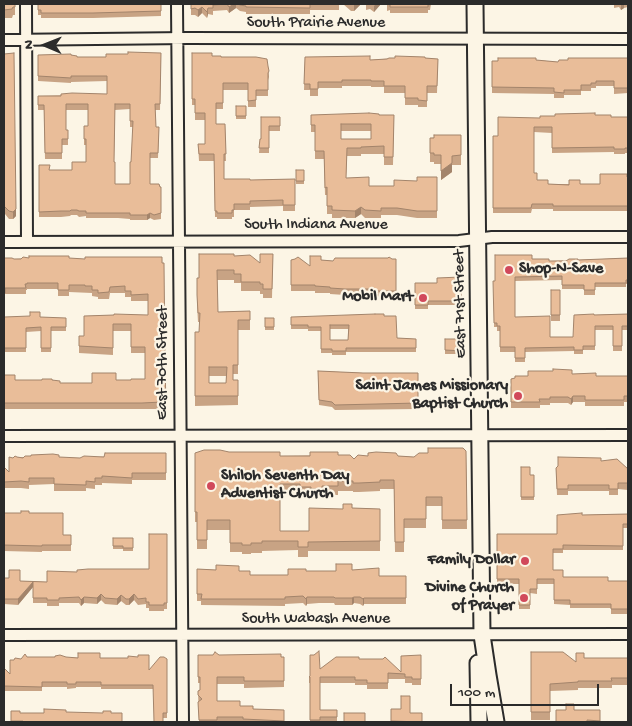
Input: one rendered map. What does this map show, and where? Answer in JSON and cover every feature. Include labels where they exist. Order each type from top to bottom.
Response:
[{"type":"main road","name":"East 71st Street","points":[[475,4],[482,635],[496,722]]},
{"type":"main road","name":"East 71st Street","points":[[480,722],[478,653],[482,635]]},
{"type":"street","points":[[26,4],[27,242]]},
{"type":"street","name":"East 70th Street","points":[[176,4],[182,722]]},
{"type":"street","name":"South Prairie Avenue","points":[[4,40],[177,38],[628,39]]},
{"type":"street","name":"South Indiana Avenue","points":[[4,242],[459,241],[492,237],[628,238]]},
{"type":"street","points":[[4,436],[628,435]]},
{"type":"street","name":"South Wabash Avenue","points":[[4,635],[628,634]]},
{"type":"building","points":[[4,4],[15,4],[15,7],[4,10]]},
{"type":"building","points":[[38,4],[161,4],[161,11],[41,13],[41,10],[38,10]]},
{"type":"building","points":[[191,4],[227,4],[213,5],[213,8],[208,8],[207,12],[202,7],[198,10],[195,8],[191,9]]},
{"type":"building","points":[[238,4],[310,4],[310,8],[246,7]]},
{"type":"building","points":[[390,4],[428,4],[428,7],[390,7]]},
{"type":"building","points":[[128,52],[161,53],[160,104],[155,104],[156,127],[159,127],[158,153],[150,153],[150,184],[159,184],[161,187],[161,213],[154,215],[150,213],[147,215],[130,215],[130,213],[86,213],[86,211],[77,210],[39,212],[39,165],[50,165],[49,170],[72,170],[72,162],[86,162],[84,126],[88,126],[88,104],[66,104],[68,139],[62,139],[62,153],[45,153],[44,105],[38,105],[38,96],[61,96],[61,94],[72,93],[107,94],[107,76],[71,76],[71,78],[38,76],[38,55],[71,54],[77,57],[106,57],[106,54],[128,54]],"holes":[[[115,104],[130,104],[130,121],[133,121],[130,184],[115,184]]]},
{"type":"building","points":[[14,53],[16,209],[13,212],[5,207],[4,209],[4,54]]},
{"type":"building","points":[[192,53],[212,53],[212,56],[221,57],[256,57],[267,59],[269,71],[268,90],[256,90],[256,100],[248,101],[248,83],[223,83],[223,103],[216,103],[216,124],[225,124],[226,154],[224,154],[224,179],[295,179],[295,205],[283,205],[283,200],[250,201],[250,204],[234,204],[232,213],[217,213],[215,211],[214,154],[199,154],[198,144],[205,144],[205,113],[195,113],[195,99],[192,99]]},
{"type":"building","points":[[370,56],[370,60],[395,58],[395,56],[438,59],[437,86],[427,86],[427,101],[418,100],[418,98],[405,98],[405,86],[384,86],[384,81],[342,80],[342,82],[318,82],[318,89],[310,89],[310,84],[304,84],[305,57]]},
{"type":"building","points":[[498,58],[536,58],[536,60],[558,62],[559,60],[568,60],[568,58],[628,58],[628,88],[614,88],[614,81],[596,81],[596,83],[591,83],[591,85],[581,85],[581,90],[564,90],[564,93],[554,92],[554,88],[492,87],[492,61],[498,61]]},
{"type":"building","points":[[236,106],[246,106],[246,116],[236,116]]},
{"type":"building","points":[[369,113],[394,115],[393,157],[384,157],[384,146],[347,148],[346,178],[369,177],[369,186],[394,186],[394,180],[417,181],[417,177],[437,177],[437,211],[381,208],[381,211],[365,210],[361,207],[355,211],[332,210],[332,206],[327,206],[324,151],[315,151],[315,125],[311,125],[311,115]],"holes":[[[341,124],[371,124],[371,139],[341,139]]]},
{"type":"building","points":[[595,113],[595,115],[611,115],[611,117],[628,117],[628,148],[552,148],[552,127],[534,127],[534,173],[537,173],[537,180],[548,180],[548,184],[569,185],[569,180],[580,180],[580,184],[600,184],[600,174],[627,174],[628,206],[553,206],[553,204],[532,204],[531,208],[493,208],[493,136],[498,136],[498,117],[540,118],[540,116],[555,116],[555,114]]},
{"type":"building","points":[[261,117],[280,117],[280,126],[269,126],[269,148],[259,148]]},
{"type":"building","points":[[434,135],[461,135],[461,155],[452,156],[452,163],[441,171],[441,155],[430,153],[430,138],[434,138]]},
{"type":"building","points":[[296,170],[304,170],[304,181],[296,181]]},
{"type":"building","points":[[199,254],[250,255],[260,263],[260,254],[273,254],[272,289],[263,289],[263,284],[260,284],[260,282],[241,282],[241,274],[234,274],[234,270],[217,270],[218,312],[250,311],[250,320],[238,320],[238,365],[233,365],[233,380],[238,380],[238,396],[195,396],[195,332],[199,332],[200,313],[198,313],[197,295],[197,278],[199,278]],"holes":[[[209,367],[227,367],[226,383],[209,383]]]},
{"type":"building","points":[[495,255],[532,255],[532,259],[549,259],[549,261],[628,258],[628,280],[626,280],[626,283],[595,283],[595,290],[584,290],[584,285],[562,285],[562,276],[515,277],[515,317],[550,316],[550,337],[573,337],[574,315],[628,314],[628,326],[622,326],[622,346],[613,346],[613,326],[595,326],[595,346],[583,346],[583,350],[574,350],[574,347],[525,348],[525,358],[515,358],[515,347],[500,347],[500,326],[494,323],[493,281],[495,281]]},
{"type":"building","points":[[29,256],[69,256],[69,258],[85,259],[85,257],[162,257],[162,263],[164,263],[165,358],[167,359],[164,363],[166,400],[142,403],[4,403],[4,375],[15,375],[15,380],[52,379],[60,381],[60,383],[92,383],[92,373],[116,373],[116,380],[145,379],[145,347],[131,347],[131,324],[113,324],[113,348],[79,346],[79,336],[84,336],[84,316],[114,314],[148,315],[148,294],[131,295],[131,291],[125,291],[125,286],[110,287],[109,292],[98,293],[98,290],[92,290],[92,286],[85,285],[69,285],[69,290],[58,290],[58,283],[27,283],[25,284],[26,288],[5,288],[4,293],[4,258],[21,259],[23,257],[29,258]]},
{"type":"building","points":[[310,256],[321,256],[321,260],[333,261],[335,258],[389,257],[396,259],[396,291],[291,285],[291,260],[298,257],[310,266]]},
{"type":"building","points":[[461,277],[461,301],[428,301],[428,305],[415,305],[415,283],[437,283],[437,278]]},
{"type":"building","points":[[551,290],[560,290],[560,315],[551,315]]},
{"type":"building","points":[[30,312],[40,312],[40,317],[66,318],[66,327],[51,327],[51,348],[41,348],[41,327],[26,328],[26,348],[4,348],[4,317],[30,316]]},
{"type":"building","points":[[375,314],[396,316],[397,338],[416,339],[416,348],[346,348],[346,351],[321,349],[321,327],[291,325],[291,317]],"holes":[[[330,325],[349,325],[348,340],[330,340]]]},
{"type":"building","points":[[265,318],[274,318],[274,327],[265,327]]},
{"type":"building","points":[[445,339],[464,339],[464,351],[445,350]]},
{"type":"building","points":[[553,369],[572,370],[572,374],[596,373],[596,376],[628,376],[628,396],[624,396],[624,400],[585,400],[585,396],[573,396],[571,399],[568,397],[550,397],[550,399],[539,399],[540,402],[511,402],[511,379],[515,378],[515,376],[528,376],[528,371],[553,371]]},
{"type":"building","points":[[318,371],[418,373],[418,403],[335,405],[332,402],[319,400]]},
{"type":"building","points":[[428,448],[463,448],[466,451],[467,520],[442,520],[442,497],[426,497],[426,519],[404,519],[404,542],[395,542],[394,480],[359,483],[338,481],[338,486],[322,486],[322,489],[300,487],[300,484],[280,484],[280,531],[309,531],[309,508],[343,509],[343,504],[352,504],[352,508],[380,509],[380,541],[308,542],[308,547],[298,547],[298,541],[262,541],[262,543],[242,545],[242,543],[230,543],[230,520],[207,520],[207,540],[197,540],[195,453],[204,450],[220,450],[229,452],[280,452],[280,456],[310,456],[310,452],[338,452],[338,455],[350,455],[354,459],[358,455],[368,456],[368,453],[376,452],[396,453],[398,456],[414,457],[419,453],[428,453]]},
{"type":"building","points":[[105,453],[166,453],[166,473],[132,473],[132,478],[102,476],[102,478],[95,478],[95,482],[86,481],[86,485],[54,484],[54,478],[29,478],[29,482],[4,482],[4,467],[9,472],[9,457],[23,458],[31,455],[53,454],[59,455],[59,457],[104,457]]},
{"type":"building","points":[[558,457],[601,458],[601,461],[617,459],[628,469],[628,483],[618,483],[618,489],[609,489],[609,485],[568,485],[568,489],[557,489],[556,468],[558,466]]},
{"type":"building","points":[[521,467],[530,467],[530,475],[534,475],[534,497],[521,497]]},
{"type":"building","points":[[21,511],[29,511],[29,513],[63,513],[63,535],[71,535],[71,545],[4,545],[4,513],[21,513]]},
{"type":"building","points":[[582,513],[582,515],[628,514],[628,524],[623,524],[623,546],[563,545],[563,549],[553,549],[553,570],[563,570],[563,577],[608,577],[608,581],[628,581],[628,609],[611,609],[611,604],[570,604],[570,600],[554,600],[554,579],[537,579],[537,589],[530,589],[530,605],[519,605],[519,579],[497,579],[497,534],[557,534],[557,515]]},
{"type":"building","points":[[149,534],[167,534],[167,603],[164,603],[164,605],[149,605],[149,602],[146,602],[146,598],[138,599],[134,594],[129,599],[121,595],[117,599],[105,598],[101,594],[97,598],[84,597],[81,600],[79,597],[59,598],[59,600],[33,598],[33,582],[18,599],[4,599],[4,578],[9,578],[9,570],[20,570],[20,581],[47,582],[47,571],[77,572],[77,570],[88,569],[149,569]]},
{"type":"building","points":[[113,538],[133,538],[133,548],[113,546]]},
{"type":"building","points":[[336,564],[352,564],[352,570],[379,568],[379,576],[406,576],[406,598],[307,597],[306,599],[303,596],[285,597],[285,599],[201,599],[202,594],[197,594],[197,569],[216,570],[216,565],[239,566],[239,571],[250,571],[250,575],[288,575],[288,569],[336,571]]},
{"type":"building","points":[[319,651],[320,669],[336,657],[383,659],[385,657],[401,672],[401,656],[421,655],[421,679],[405,677],[405,674],[388,673],[388,683],[367,683],[367,680],[355,680],[355,677],[320,677],[320,710],[337,710],[337,717],[320,717],[320,720],[310,720],[310,655],[314,655]]},
{"type":"building","points":[[215,652],[219,655],[281,654],[281,657],[284,657],[284,681],[244,681],[244,677],[217,677],[217,701],[240,701],[240,706],[253,706],[253,709],[284,710],[284,721],[243,719],[243,717],[217,717],[217,720],[199,720],[198,702],[202,699],[198,695],[200,677],[198,677],[198,655],[213,655]]},
{"type":"building","points":[[531,652],[563,652],[576,662],[576,653],[584,653],[584,658],[628,658],[628,678],[611,678],[612,681],[578,681],[550,684],[550,712],[531,712]]},
{"type":"building","points":[[78,653],[100,653],[100,658],[128,658],[128,656],[149,655],[149,670],[160,657],[167,659],[167,713],[163,713],[163,722],[154,722],[153,685],[101,685],[101,682],[67,684],[67,682],[42,682],[42,687],[4,686],[4,668],[10,674],[10,660],[15,658],[21,659],[25,654],[27,657],[55,657],[60,655],[78,658]]},
{"type":"building","points":[[401,696],[410,696],[410,713],[422,713],[422,722],[391,721],[391,709],[401,709]]},
{"type":"building","points":[[566,704],[574,704],[574,710],[600,710],[600,721],[556,722],[556,710],[566,710]]},
{"type":"building","points":[[44,709],[66,710],[66,712],[103,713],[103,711],[111,711],[111,713],[122,713],[122,722],[11,721],[11,711],[44,713]]},
{"type":"building","points":[[344,713],[365,713],[365,722],[344,722]]},
{"type":"place","name":"Shop-N-Save","points":[[509,270]]},
{"type":"place","name":"Mobil Mart","points":[[423,298]]},
{"type":"place","name":"Saint James Missionary Baptist Church","points":[[518,396]]},
{"type":"place","name":"Shiloh Seventh Day Adventist Church","points":[[211,486]]},
{"type":"place","name":"Family Dollar","points":[[525,561]]},
{"type":"place","name":"Divine Church of Prayer","points":[[524,598]]}]
